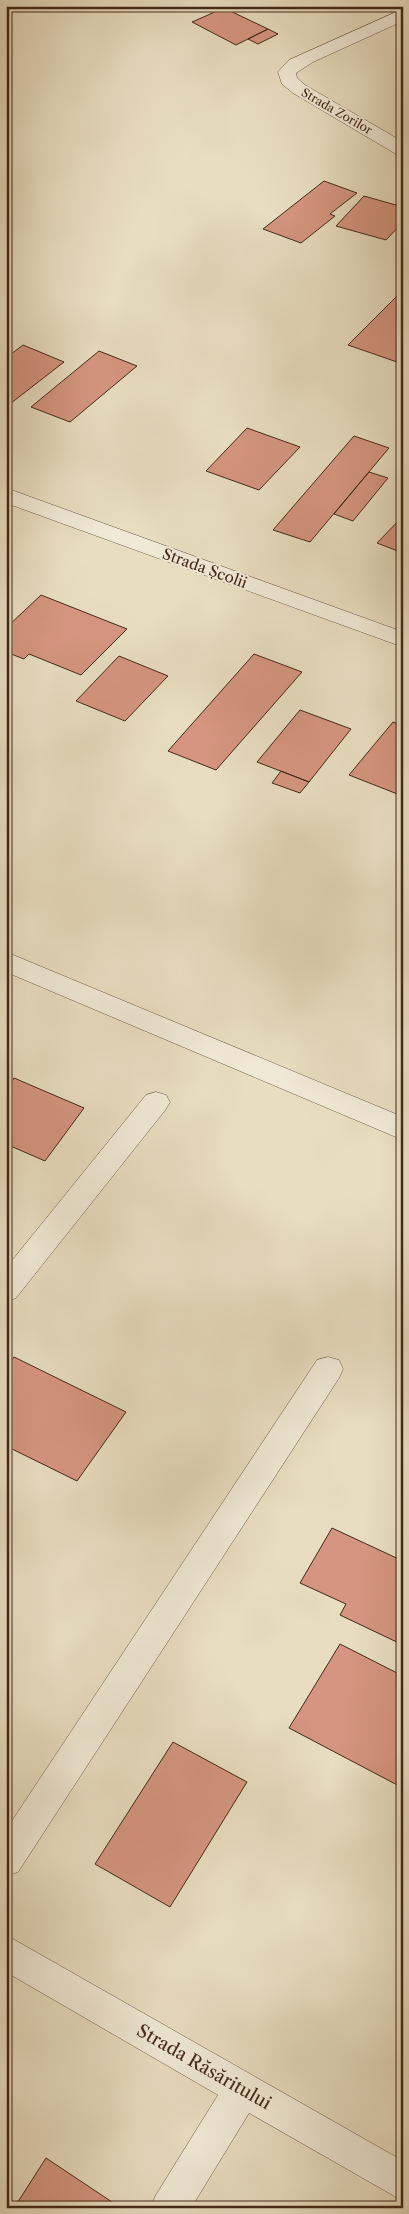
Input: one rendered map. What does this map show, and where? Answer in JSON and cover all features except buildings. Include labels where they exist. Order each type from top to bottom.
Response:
[{"type":"street","name":"Strada Zorilor","points":[[403,14],[307,58],[295,64],[287,72],[288,80],[299,89],[403,150]]},
{"type":"street","name":"Strada Școlii","points":[[6,496],[403,640]]},
{"type":"street","points":[[6,961],[403,1129]]},
{"type":"street","points":[[6,1290],[156,1102]]},
{"type":"street","points":[[6,1860],[328,1369]]},
{"type":"street","name":"Strada Răsăritului","points":[[6,1952],[403,2182]]},
{"type":"street","points":[[169,2208],[243,2090]]}]
